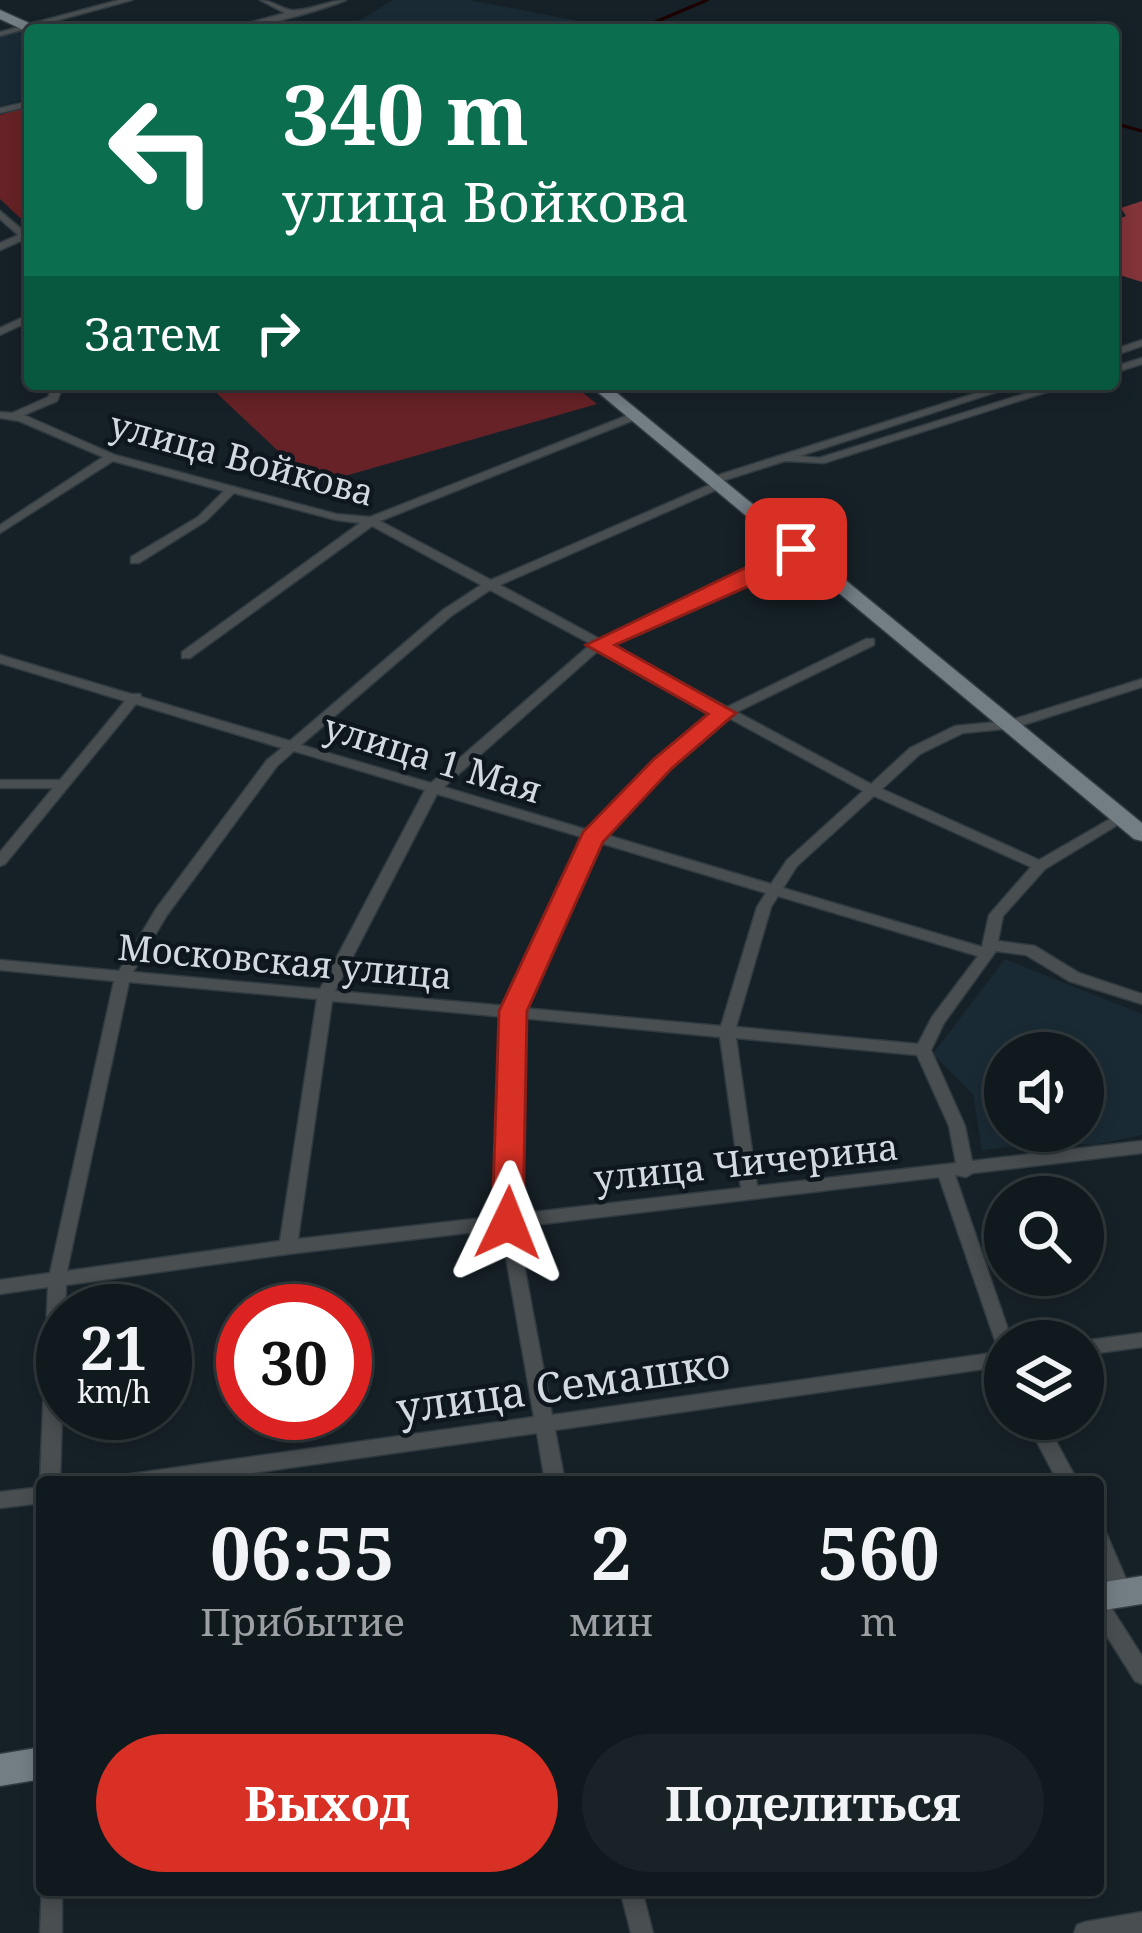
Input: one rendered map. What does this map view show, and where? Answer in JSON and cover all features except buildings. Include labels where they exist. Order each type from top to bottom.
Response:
[{"type":"main road","points":[[603,390],[1142,834]]},
{"type":"main road","points":[[0,1770],[36,1764]]},
{"type":"street","points":[[45,24],[128,0]]},
{"type":"street","points":[[265,0],[308,20]]},
{"type":"street","points":[[250,24],[342,0]]},
{"type":"street","points":[[0,214],[24,235]]},
{"type":"street","points":[[32,415],[56,390]]},
{"type":"street","points":[[50,1476],[57,1279],[123,976],[204,849],[289,746],[393,656],[488,586],[716,483],[997,390]]},
{"type":"street","points":[[784,457],[820,461],[1048,390]]},
{"type":"street","name":"улица Войкова","points":[[2,418],[32,415],[111,457],[336,517],[371,520],[869,788],[1040,866]]},
{"type":"street","points":[[186,655],[371,520],[635,416]]},
{"type":"street","points":[[0,530],[111,457]]},
{"type":"street","points":[[135,560],[202,519],[233,488]]},
{"type":"street","points":[[288,1247],[326,993],[432,790],[597,645],[758,574],[796,549]]},
{"type":"street","points":[[554,1476],[508,1223],[513,1011],[592,838],[663,764],[724,713],[871,642]]},
{"type":"street","name":"улица 1 Мая","points":[[0,658],[592,838],[990,949],[1030,950],[1074,977],[1142,999]]},
{"type":"street","points":[[750,1192],[727,1031],[743,965],[773,888],[869,788],[915,751],[960,729],[1009,725],[1142,683]]},
{"type":"street","points":[[0,861],[135,697]]},
{"type":"street","points":[[0,784],[61,784]]},
{"type":"street","points":[[997,1320],[956,1173],[957,1126],[923,1050],[937,1022],[990,949],[996,915],[1040,866],[1123,818]]},
{"type":"street","name":"Московская улица","points":[[0,965],[923,1050]]},
{"type":"street","name":"улица Чичерина","points":[[0,1287],[288,1247],[750,1192],[956,1173],[1142,1147]]},
{"type":"street","points":[[1104,1345],[1142,1340]]},
{"type":"street","name":"улица Семашко","points":[[173,1476],[984,1362]]},
{"type":"street","points":[[1045,1440],[1065,1476]]},
{"type":"street","points":[[0,1500],[36,1496]]},
{"type":"street","points":[[1104,1558],[1142,1674]]},
{"type":"street","points":[[51,1896],[51,1933]]},
{"type":"street","points":[[633,1896],[642,1933]]},
{"type":"street","points":[[1085,1933],[1142,1923]]},
{"type":"shaded area","points":[[393,0],[469,0],[594,24],[354,24]]},
{"type":"shaded area","points":[[24,33],[24,100],[0,106],[0,37]]},
{"type":"shaded area","points":[[24,108],[24,221],[0,199],[0,115]]},
{"type":"shaded area","points":[[1142,201],[1142,282],[1119,275],[1119,219],[1126,216],[1121,208]]},
{"type":"shaded area","points":[[213,390],[580,390],[597,404],[324,482],[293,465]]},
{"type":"shaded area","points":[[1005,959],[1142,1014],[1142,1135],[1104,1143],[1104,1032],[984,1032],[984,1150],[973,1094],[933,1054]]},
{"type":"waterway","points":[[658,24],[653,23],[707,0]]},
{"type":"waterway","points":[[1119,125],[1142,131]]},
{"type":"route","points":[[508,1223],[513,1011],[592,838],[663,764],[724,713],[597,645],[758,574],[796,549]]}]
